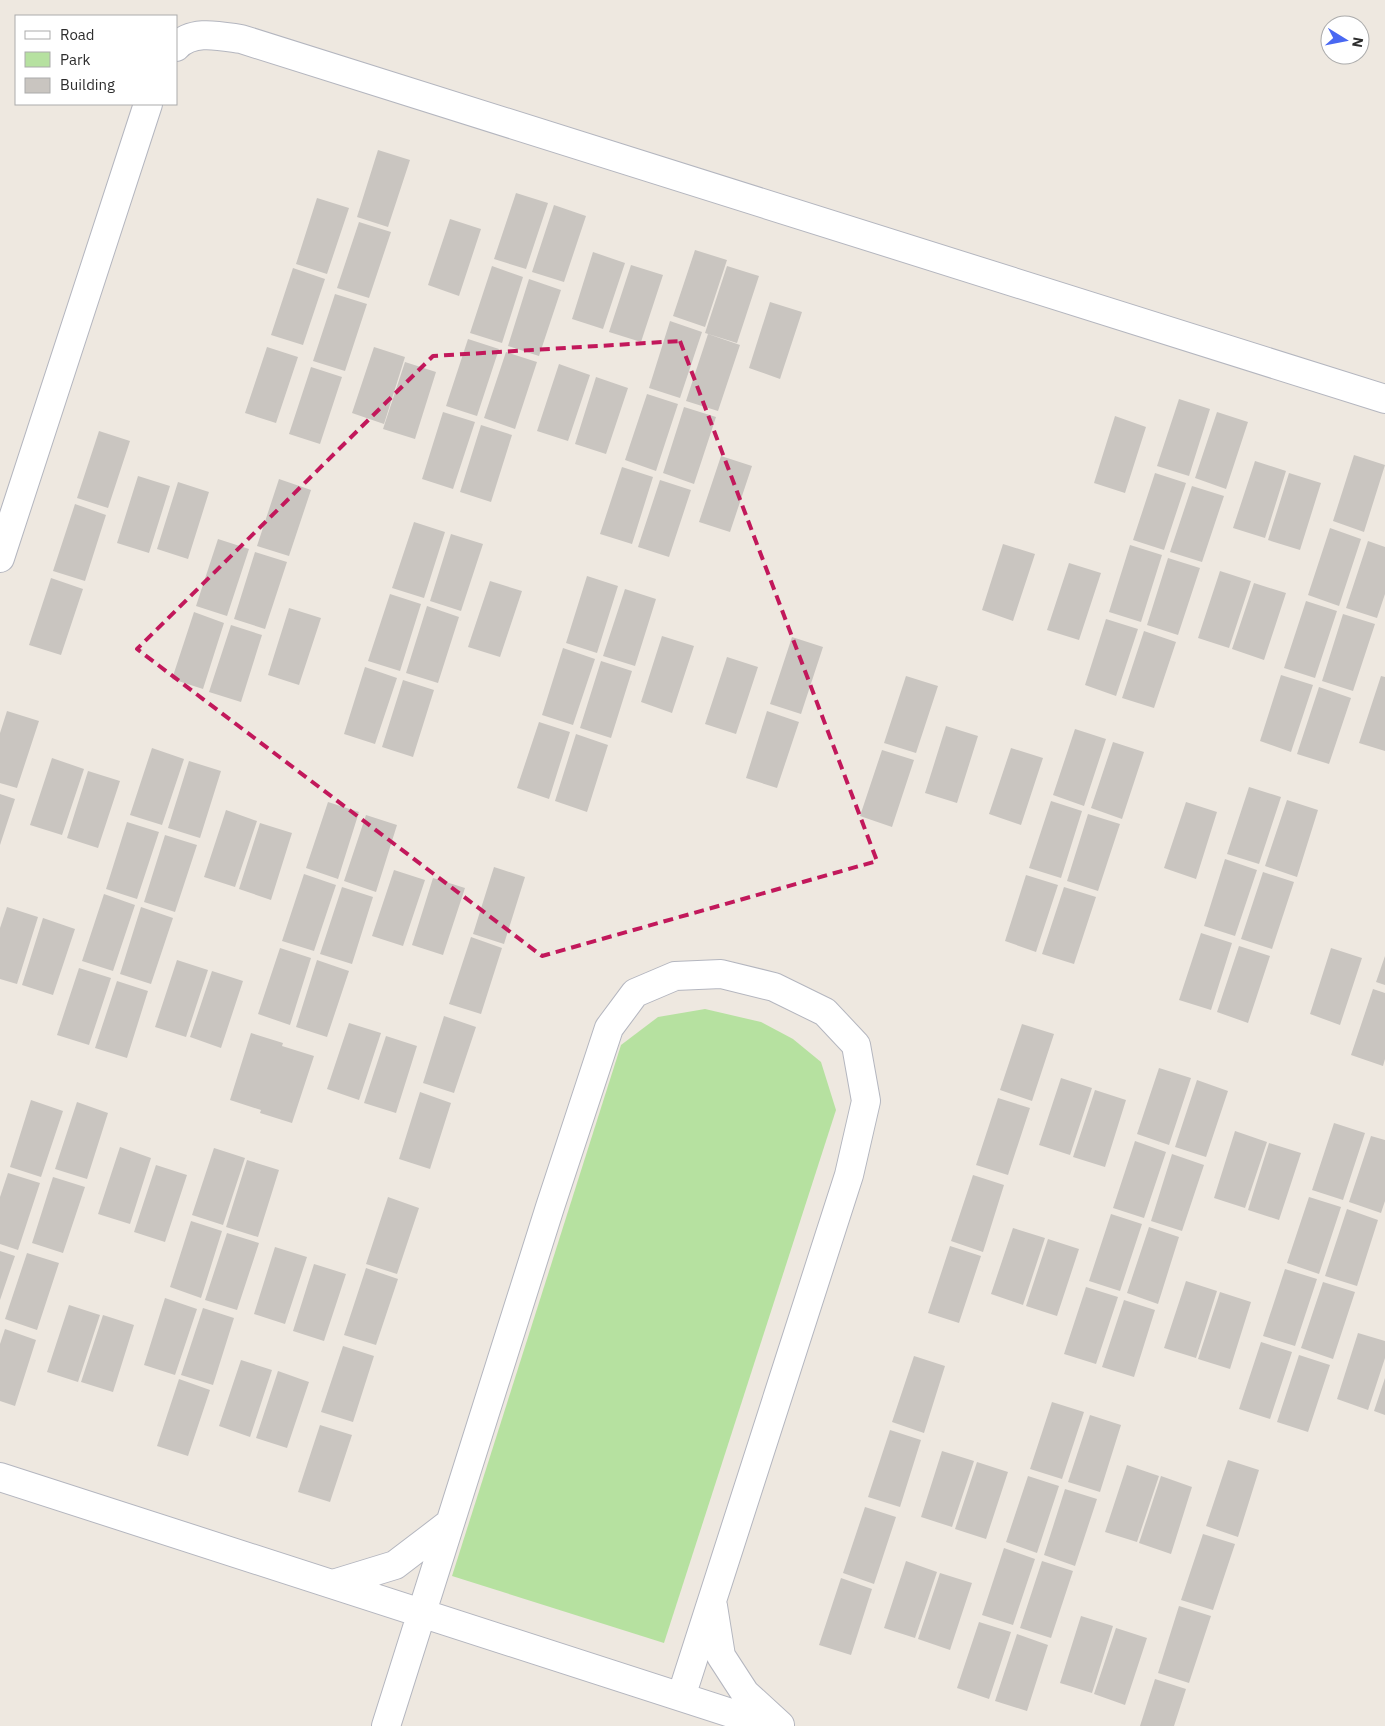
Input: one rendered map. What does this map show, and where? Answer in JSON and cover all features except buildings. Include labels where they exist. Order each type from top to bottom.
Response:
[{"type":"lane","points":[[178,45],[182,40],[209,34],[241,38],[1385,399]]},
{"type":"lane","points":[[0,558],[148,105]]},
{"type":"lane","points":[[386,1726],[609,1028],[635,993],[675,976],[720,974],[774,988],[825,1012],[856,1045],[866,1101],[849,1175],[681,1697]]},
{"type":"lane","points":[[0,1477],[771,1726]]},
{"type":"lane","points":[[333,1584],[395,1565],[450,1523]]},
{"type":"lane","points":[[712,1600],[721,1656],[745,1693],[782,1726]]},
{"type":"highlighted area","points":[[680,341],[877,861],[542,956],[137,649],[433,356]]},
{"type":"green space","points":[[705,1009],[761,1022],[793,1039],[821,1062],[836,1110],[664,1643],[452,1576],[621,1045],[658,1017]]}]
